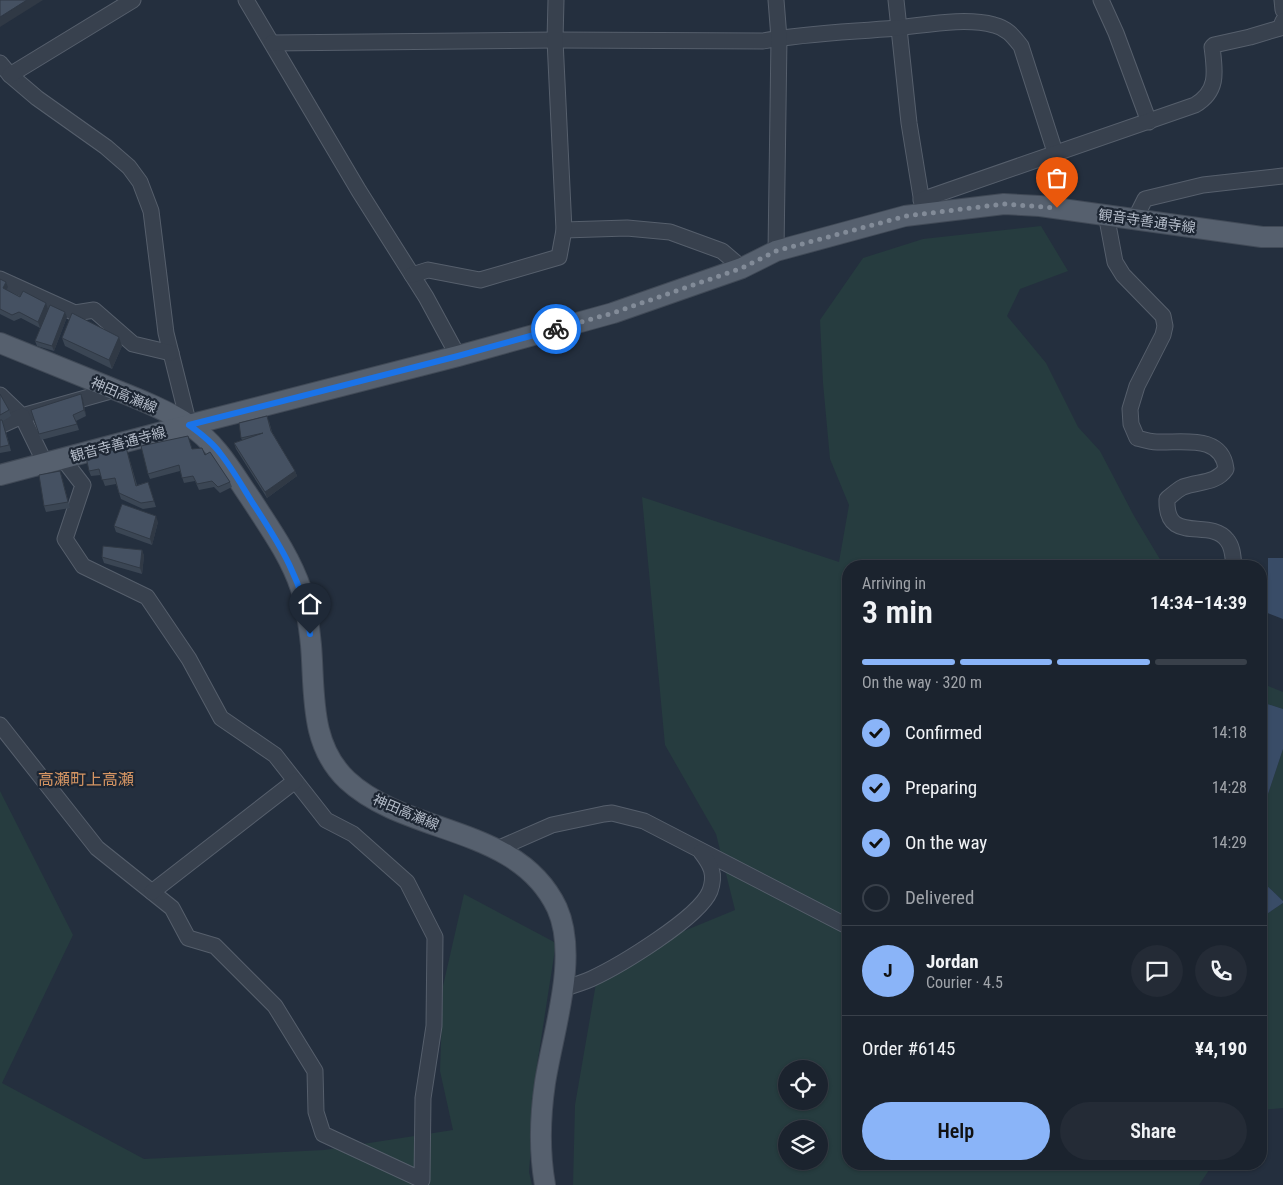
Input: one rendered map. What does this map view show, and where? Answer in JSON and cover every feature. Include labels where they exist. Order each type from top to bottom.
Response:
[{"type":"main road","name":"観音寺善通寺線","points":[[0,475],[458,356],[613,313],[742,268],[776,251],[906,216],[922,207],[1004,204],[1040,206],[1262,237],[1283,237]]},
{"type":"main road","name":"神田高瀬線","points":[[0,343],[142,401],[189,425],[220,452],[274,535],[286,556],[300,588],[308,620],[313,703],[318,731],[330,759],[346,779],[368,796],[394,809],[497,849],[527,868],[545,888],[557,909],[564,937],[566,970],[542,1109],[540,1139],[545,1185]]},
{"type":"street","points":[[133,0],[5,69],[36,98],[106,147],[128,167],[140,182],[152,211],[166,333],[189,425]]},
{"type":"street","points":[[246,0],[426,297],[458,356]]},
{"type":"street","points":[[412,275],[428,270],[480,280],[559,257],[564,230],[555,40],[556,0]]},
{"type":"street","points":[[776,0],[779,38],[776,251]]},
{"type":"street","points":[[896,0],[909,122],[922,207],[1055,152],[1195,105],[1204,100],[1216,74],[1212,47],[1214,45],[1250,38],[1280,28],[1283,22]]},
{"type":"street","points":[[1101,0],[1116,33],[1149,122]]},
{"type":"street","points":[[1282,0],[1283,10]]},
{"type":"street","points":[[272,43],[555,40],[763,41],[942,23],[982,22],[996,25],[1010,32],[1020,46],[1055,152]]},
{"type":"street","points":[[1135,218],[1145,199],[1203,185],[1283,176]]},
{"type":"street","points":[[1106,214],[1115,262],[1123,275],[1163,316],[1165,326],[1163,335],[1137,386],[1130,409],[1131,424],[1137,438],[1154,442],[1212,445],[1220,452],[1226,469],[1221,477],[1182,487],[1167,499],[1167,513],[1172,522],[1186,528],[1218,532],[1227,539],[1231,546],[1233,560]]},
{"type":"street","points":[[564,230],[627,228],[670,232],[722,251],[742,268]]},
{"type":"street","points":[[0,279],[75,313],[94,310],[133,344],[171,353]]},
{"type":"street","points":[[0,426],[22,416],[114,390]]},
{"type":"street","points":[[0,395],[22,416],[54,461],[83,485],[65,539],[83,566],[147,597],[189,659],[221,718],[275,755],[326,820],[353,834],[407,882],[435,937],[434,1026],[423,1098],[422,1180],[323,1134],[316,1112],[314,1071],[275,1006],[215,946],[188,938],[172,908],[97,848],[0,725]]},
{"type":"street","points":[[152,892],[295,780]]},
{"type":"street","points":[[497,849],[552,825],[612,813],[644,821],[842,923]]},
{"type":"street","points":[[562,989],[591,979],[642,951],[682,921],[703,902],[710,891],[712,880],[710,864],[700,851]]},
{"type":"green space","points":[[1041,226],[1068,271],[1020,289],[1007,316],[1046,363],[1078,427],[1100,451],[1134,516],[1160,560],[842,560],[842,1170],[1209,1170],[1199,1185],[573,1185],[575,1105],[599,966],[735,910],[716,834],[665,745],[642,497],[839,562],[849,505],[830,459],[823,383],[820,320],[863,258],[923,239]]},
{"type":"green space","points":[[1267,685],[1283,692],[1283,709],[1267,704]]},
{"type":"green space","points":[[1283,749],[1283,901],[1267,886],[1267,797]]},
{"type":"green space","points":[[0,791],[73,935],[2,1083],[144,1159],[324,1150],[453,1130],[440,1071],[443,986],[464,894],[556,943],[537,1065],[529,1172],[532,1185],[0,1185]]},
{"type":"green space","points":[[1283,903],[1283,1108],[1267,1109],[1267,914]]},
{"type":"water","points":[[1268,558],[1283,558],[1283,619],[1267,613]]},
{"type":"water","points":[[1267,704],[1283,709],[1283,749],[1267,797]]},
{"type":"water","points":[[1267,886],[1283,901],[1283,903],[1267,914]]},
{"type":"building","points":[[0,0],[27,0],[0,17]]},
{"type":"building","points":[[0,279],[6,282],[3,288],[20,297],[23,291],[46,303],[38,322],[19,312],[12,315],[0,309]]},
{"type":"building","points":[[50,305],[65,312],[52,346],[35,341]]},
{"type":"building","points":[[72,313],[119,337],[109,360],[62,338]]},
{"type":"building","points":[[0,394],[9,410],[0,415]]},
{"type":"building","points":[[81,394],[84,410],[73,415],[77,424],[39,434],[31,410]]},
{"type":"building","points":[[267,416],[271,431],[295,471],[265,492],[234,443],[263,433],[241,438],[239,423]]},
{"type":"building","points":[[0,420],[2,420],[9,445],[0,447]]},
{"type":"building","points":[[188,436],[192,449],[202,448],[205,455],[210,452],[230,482],[218,487],[212,481],[197,484],[193,476],[182,478],[179,465],[148,474],[141,446]]},
{"type":"building","points":[[126,447],[136,486],[148,482],[154,501],[141,503],[119,493],[115,478],[102,480],[99,469],[89,471],[86,457]]},
{"type":"building","points":[[60,471],[68,502],[44,506],[39,475]]},
{"type":"building","points":[[122,504],[156,516],[150,539],[114,526]]},
{"type":"building","points":[[103,546],[142,550],[140,568],[102,557]]},
{"type":"way so far","points":[[556,329],[613,313],[742,268],[776,251],[906,216],[1004,204],[1057,208]]},
{"type":"district","name":"高瀬町上高瀬","points":[[86,779]]},
{"type":"route","points":[[310,634],[300,588],[286,556],[270,528],[220,452],[189,425],[556,329]]}]
